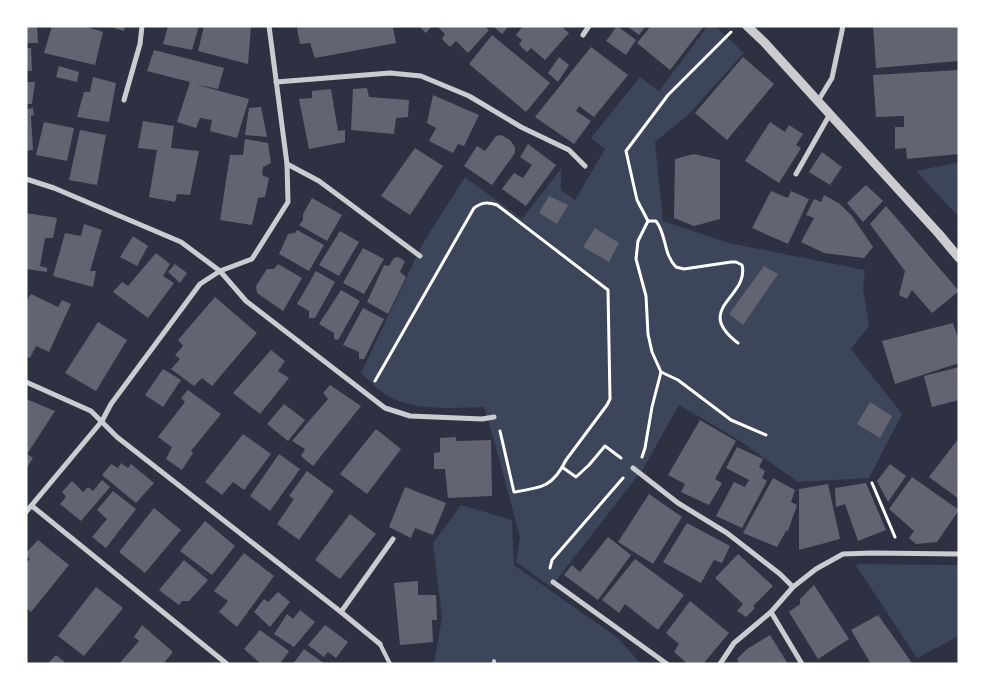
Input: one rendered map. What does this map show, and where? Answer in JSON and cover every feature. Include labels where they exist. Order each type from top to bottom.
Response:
[{"type":"street","points":[[124,100],[140,44],[142,26]]},
{"type":"street","points":[[26,512],[102,421],[111,404],[200,284],[220,271],[252,258],[288,202],[287,164],[269,26]]},
{"type":"street","points":[[583,35],[589,26]]},
{"type":"street","points":[[747,26],[940,234],[959,258]]},
{"type":"street","points":[[818,101],[832,78],[843,26]]},
{"type":"street","points":[[276,82],[390,73],[421,76],[470,96],[521,127],[568,150],[585,166]]},
{"type":"street","points":[[796,174],[830,114]]},
{"type":"street","points":[[287,164],[319,181],[420,256]]},
{"type":"street","points":[[26,179],[54,188],[181,242],[220,271],[246,301],[385,408],[410,416],[482,419],[494,417]]},
{"type":"street","points":[[26,382],[91,411],[117,437],[380,644]]},
{"type":"street","points":[[633,468],[678,503],[727,533],[780,574],[793,587]]},
{"type":"street","points":[[32,506],[227,664]]},
{"type":"street","points":[[341,612],[393,539]]},
{"type":"street","points":[[720,664],[734,643],[772,612],[793,587],[816,568],[842,554],[959,554]]},
{"type":"street","points":[[553,582],[667,664]]},
{"type":"street","points":[[772,612],[802,664]]},
{"type":"lane","points":[[380,644],[390,664]]},
{"type":"path","points":[[648,221],[636,200],[626,151],[668,95],[736,26]]},
{"type":"path","points":[[367,395],[474,208],[484,203],[496,205],[608,290],[610,399],[562,467],[541,488],[514,492],[500,431],[494,417]]},
{"type":"path","points":[[648,221],[656,221],[660,226],[664,235],[667,255],[676,267],[684,268],[731,262],[742,265],[743,278],[722,308],[721,320],[722,328],[726,334],[738,343]]},
{"type":"path","points":[[553,582],[549,573],[552,560],[633,468],[641,458],[645,448],[652,407],[661,372],[652,352],[648,334],[646,296],[636,259],[638,241],[648,221]]},
{"type":"path","points":[[661,372],[678,380],[732,420],[766,435]]},
{"type":"path","points":[[562,467],[576,477],[590,465],[605,446],[616,454]]},
{"type":"path","points":[[872,483],[902,554]]},
{"type":"shaded area","points":[[708,26],[715,26],[744,53],[688,115],[655,142],[663,221],[729,243],[865,270],[863,288],[869,326],[851,349],[902,414],[869,478],[798,482],[740,441],[679,405],[643,469],[551,587],[516,562],[520,537],[484,407],[434,408],[398,401],[377,388],[361,373],[423,243],[465,177],[522,219],[561,169],[561,190],[575,200],[605,149],[591,138],[640,77],[659,91]]},
{"type":"shaded area","points":[[959,162],[959,217],[916,171]]},
{"type":"shaded area","points":[[461,505],[512,520],[514,565],[618,638],[641,664],[434,664],[442,617],[433,543]]},
{"type":"shaded area","points":[[855,564],[959,565],[959,636],[917,658]]},
{"type":"building","points":[[26,26],[37,26],[38,43],[26,43]]},
{"type":"building","points":[[52,26],[84,26],[103,32],[95,65],[44,53]]},
{"type":"building","points":[[108,26],[125,26],[124,31]]},
{"type":"building","points":[[168,26],[199,26],[192,50],[163,44]]},
{"type":"building","points":[[204,26],[251,26],[248,64],[198,51]]},
{"type":"building","points":[[304,26],[399,27],[393,28],[396,43],[315,58],[310,43],[300,44],[297,28]]},
{"type":"building","points":[[419,26],[432,26],[426,33]]},
{"type":"building","points":[[437,26],[484,26],[489,30],[468,53],[456,41],[450,47],[442,39],[445,34]]},
{"type":"building","points":[[493,26],[509,26],[502,34]]},
{"type":"building","points":[[523,26],[561,26],[569,33],[545,60],[531,48],[527,52],[519,45],[522,40],[516,35]]},
{"type":"building","points":[[617,26],[636,40],[626,55],[606,41]]},
{"type":"building","points":[[627,26],[646,26],[639,35]]},
{"type":"building","points":[[651,26],[704,26],[670,70],[637,43]]},
{"type":"building","points":[[873,26],[959,26],[959,61],[876,68]]},
{"type":"building","points":[[492,35],[550,83],[526,112],[469,64]]},
{"type":"building","points":[[591,47],[628,75],[594,117],[579,106],[576,111],[591,121],[574,144],[535,117]]},
{"type":"building","points":[[26,48],[31,48],[32,71],[26,71]]},
{"type":"building","points":[[154,50],[224,68],[218,89],[194,84],[249,99],[237,138],[210,131],[212,120],[200,118],[196,128],[177,122],[190,82],[147,71]]},
{"type":"building","points":[[559,57],[569,65],[558,82],[548,73]]},
{"type":"building","points":[[743,57],[774,84],[727,140],[695,113]]},
{"type":"building","points":[[59,66],[79,72],[77,82],[56,77]]},
{"type":"building","points":[[959,70],[959,154],[907,159],[906,148],[895,149],[895,127],[904,127],[904,116],[876,117],[873,75]]},
{"type":"building","points":[[93,77],[116,83],[109,122],[77,117],[84,92],[90,92]]},
{"type":"building","points":[[26,82],[35,82],[32,104],[26,104]]},
{"type":"building","points":[[367,88],[369,97],[409,100],[408,117],[396,118],[394,134],[351,130],[353,89]]},
{"type":"building","points":[[331,89],[338,131],[345,130],[345,142],[309,149],[299,99],[312,98],[312,91]]},
{"type":"building","points":[[433,95],[479,115],[464,146],[458,144],[453,153],[429,141],[436,128],[427,123]]},
{"type":"building","points":[[261,107],[267,137],[245,135],[249,108]]},
{"type":"building","points":[[33,108],[34,115],[31,116],[33,150],[26,151],[26,109]]},
{"type":"building","points":[[143,121],[174,126],[171,148],[199,151],[190,195],[177,194],[175,202],[149,197],[157,150],[138,148]]},
{"type":"building","points":[[44,122],[74,128],[67,161],[36,155]]},
{"type":"building","points":[[770,122],[785,132],[789,125],[803,134],[796,145],[801,148],[779,183],[745,161]]},
{"type":"building","points":[[80,130],[106,135],[97,185],[69,180]]},
{"type":"building","points":[[501,135],[510,140],[515,147],[515,153],[492,185],[464,166],[477,146],[485,151],[496,136]]},
{"type":"building","points":[[245,139],[268,143],[271,163],[263,167],[262,175],[269,178],[265,197],[258,198],[252,225],[220,220],[230,155],[243,155]]},
{"type":"building","points":[[528,144],[556,165],[526,206],[502,189],[514,173],[523,178],[532,165],[520,157]]},
{"type":"building","points":[[415,148],[443,166],[410,215],[381,196]]},
{"type":"building","points":[[822,152],[842,167],[830,185],[809,172]]},
{"type":"building","points":[[694,154],[720,160],[720,219],[694,226],[674,218],[675,159]]},
{"type":"building","points":[[866,185],[883,201],[863,222],[847,203]]},
{"type":"building","points":[[771,191],[788,198],[791,191],[809,199],[788,244],[752,228]]},
{"type":"building","points":[[824,195],[840,204],[852,216],[873,247],[864,258],[824,253],[801,242],[814,218],[806,215],[814,199],[821,202]]},
{"type":"building","points":[[549,196],[568,205],[557,224],[539,213]]},
{"type":"building","points":[[312,198],[342,215],[327,241],[299,225]]},
{"type":"building","points":[[886,206],[959,291],[932,313],[912,290],[907,299],[899,295],[905,271],[870,224]]},
{"type":"building","points":[[26,213],[57,218],[53,238],[45,238],[40,266],[47,268],[47,272],[26,269]]},
{"type":"building","points":[[84,224],[102,230],[90,271],[96,271],[93,287],[53,276],[65,233],[81,236]]},
{"type":"building","points":[[595,228],[619,243],[609,262],[583,247]]},
{"type":"building","points":[[297,230],[324,245],[309,271],[279,254],[288,234],[295,233]]},
{"type":"building","points":[[340,231],[359,242],[339,276],[319,265]]},
{"type":"building","points":[[133,236],[148,246],[137,266],[120,257]]},
{"type":"building","points":[[363,248],[384,259],[364,294],[343,283]]},
{"type":"building","points":[[156,253],[170,264],[163,276],[174,283],[148,318],[113,292],[122,282],[128,286]]},
{"type":"building","points":[[398,257],[405,261],[400,272],[406,277],[388,314],[367,302],[384,265],[389,266],[394,258]]},
{"type":"building","points":[[175,264],[187,273],[180,283],[168,272]]},
{"type":"building","points":[[278,264],[302,278],[283,311],[257,293],[256,286],[267,269],[274,269]]},
{"type":"building","points":[[764,266],[778,274],[743,325],[729,314]]},
{"type":"building","points":[[316,271],[335,282],[315,318],[309,318],[309,311],[297,304]]},
{"type":"building","points":[[341,290],[360,301],[338,340],[334,339],[334,333],[319,324]]},
{"type":"building","points":[[31,294],[58,307],[62,300],[71,304],[49,352],[36,346],[30,358],[26,356],[26,302]]},
{"type":"building","points":[[215,297],[257,333],[212,386],[202,378],[194,386],[171,369],[180,359],[175,355],[183,346],[178,340]]},
{"type":"building","points":[[363,308],[384,319],[364,359],[359,359],[359,352],[343,345]]},
{"type":"building","points":[[98,322],[127,340],[96,391],[65,373]]},
{"type":"building","points":[[953,323],[959,342],[959,363],[895,384],[882,341]]},
{"type":"building","points":[[271,350],[285,361],[278,371],[289,378],[260,414],[233,393]]},
{"type":"building","points":[[959,367],[959,400],[932,407],[924,376]]},
{"type":"building","points":[[163,369],[181,380],[163,407],[145,395]]},
{"type":"building","points":[[330,385],[361,406],[313,466],[301,456],[305,449],[292,441],[328,399],[323,393]]},
{"type":"building","points":[[188,390],[221,414],[191,451],[193,453],[182,470],[166,459],[172,447],[158,437],[185,402],[181,398]]},
{"type":"building","points":[[26,399],[55,411],[27,454],[33,458],[26,469]]},
{"type":"building","points":[[870,402],[892,416],[880,438],[857,424]]},
{"type":"building","points":[[284,404],[305,420],[288,441],[267,424]]},
{"type":"building","points":[[700,420],[736,441],[715,479],[722,483],[709,505],[681,492],[685,484],[668,475]]},
{"type":"building","points":[[376,429],[401,449],[367,494],[340,474]]},
{"type":"building","points":[[243,434],[271,454],[244,490],[233,482],[222,495],[205,482]]},
{"type":"building","points":[[456,437],[456,441],[491,440],[492,496],[448,498],[445,469],[434,469],[434,453],[440,452],[440,438]]},
{"type":"building","points":[[959,438],[959,499],[929,477]]},
{"type":"building","points":[[737,447],[763,459],[759,467],[765,471],[762,478],[767,481],[742,528],[716,516],[734,482],[745,487],[749,480],[726,468]]},
{"type":"building","points":[[279,454],[300,469],[270,511],[250,496]]},
{"type":"building","points":[[121,463],[128,468],[131,464],[154,483],[136,503],[102,475],[111,464],[118,468]]},
{"type":"building","points":[[890,464],[906,476],[888,502],[877,481]]},
{"type":"building","points":[[307,471],[334,491],[299,540],[277,524],[294,499],[289,496]]},
{"type":"building","points":[[912,477],[959,510],[937,542],[916,544],[909,538],[914,531],[889,509]]},
{"type":"building","points":[[773,478],[795,490],[791,502],[797,505],[788,531],[786,531],[777,547],[743,533]]},
{"type":"building","points":[[102,480],[110,487],[81,521],[60,504],[66,497],[62,492],[72,481],[83,492],[88,487],[93,491]]},
{"type":"building","points":[[866,483],[886,530],[858,541],[845,504],[836,507],[835,488]]},
{"type":"building","points":[[828,484],[840,539],[799,550],[799,489]]},
{"type":"building","points":[[405,487],[446,503],[433,535],[415,528],[411,538],[389,527]]},
{"type":"building","points":[[113,491],[136,509],[106,548],[92,537],[107,519],[97,510]]},
{"type":"building","points":[[649,494],[682,517],[653,564],[618,542]]},
{"type":"building","points":[[154,508],[181,530],[145,573],[119,552]]},
{"type":"building","points":[[350,514],[376,534],[340,579],[315,560]]},
{"type":"building","points":[[205,521],[235,546],[212,575],[180,551]]},
{"type":"building","points":[[687,523],[730,546],[722,563],[714,560],[701,583],[663,562]]},
{"type":"building","points":[[608,537],[631,555],[598,600],[564,575],[572,565],[580,572]]},
{"type":"building","points":[[38,540],[69,565],[31,612],[26,608],[26,563],[30,559],[26,556],[26,553]]},
{"type":"building","points":[[244,553],[274,576],[237,627],[219,612],[228,601],[214,591]]},
{"type":"building","points":[[738,554],[773,586],[753,606],[755,608],[746,617],[737,611],[743,604],[715,578]]},
{"type":"building","points":[[635,559],[684,595],[658,630],[625,604],[619,613],[602,600]]},
{"type":"building","points":[[184,560],[208,580],[189,601],[182,601],[179,605],[159,590]]},
{"type":"building","points":[[418,581],[418,595],[436,595],[437,620],[432,620],[433,642],[400,645],[394,583]]},
{"type":"building","points":[[814,585],[849,639],[818,659],[789,612],[800,604],[800,599]]},
{"type":"building","points":[[96,587],[123,608],[84,656],[58,636]]},
{"type":"building","points":[[278,592],[290,602],[270,627],[254,612],[264,599],[268,602]]},
{"type":"building","points":[[690,601],[729,633],[703,664],[688,664],[674,652],[679,644],[666,633]]},
{"type":"building","points":[[300,610],[315,622],[294,647],[274,634],[287,614],[293,619]]},
{"type":"building","points":[[878,615],[912,663],[871,664],[851,630]]},
{"type":"building","points":[[142,625],[173,652],[163,664],[119,664],[139,641],[134,637]]},
{"type":"building","points":[[325,625],[348,642],[336,658],[328,652],[324,657],[308,645]]},
{"type":"building","points":[[260,630],[289,651],[280,664],[261,664],[244,649]]},
{"type":"building","points":[[770,635],[788,664],[740,664],[737,659],[747,649]]},
{"type":"building","points":[[304,649],[325,664],[293,664]]},
{"type":"building","points":[[56,655],[67,664],[47,664]]}]
